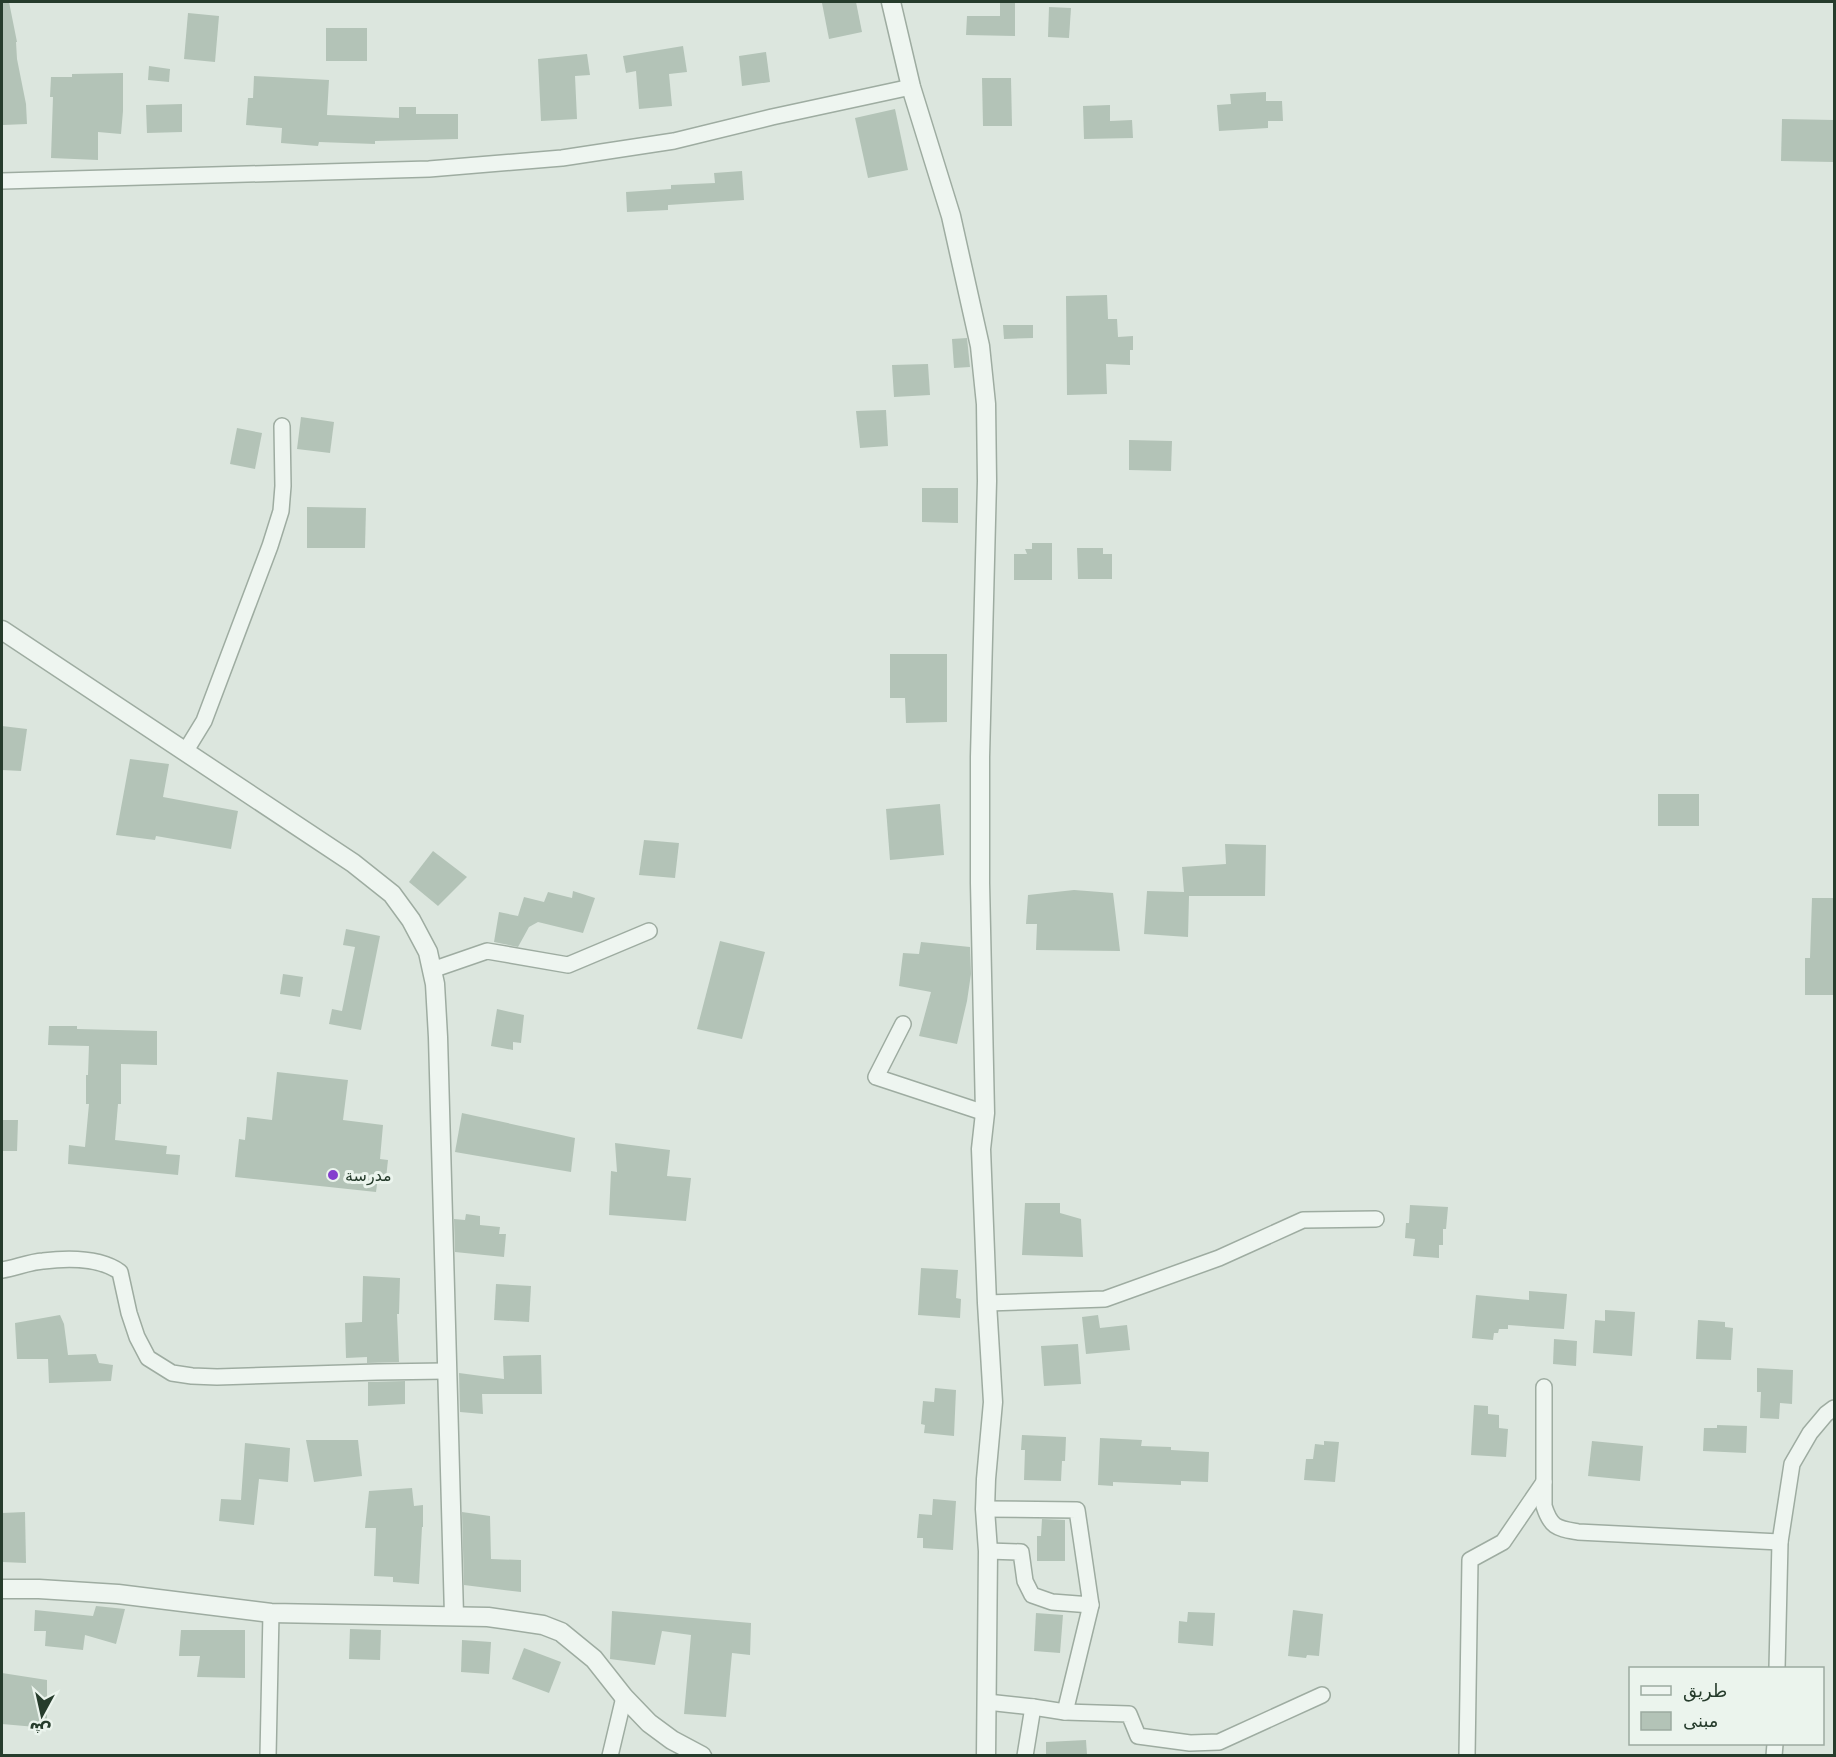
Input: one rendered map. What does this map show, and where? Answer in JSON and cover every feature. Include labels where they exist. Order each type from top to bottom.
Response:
[{"type":"street","points":[[891,2],[912,87],[951,216],[980,346],[986,404],[987,481],[980,757],[985,1113],[981,1149],[993,1402],[985,1509],[988,1551],[986,1755]]},
{"type":"street","points":[[2,181],[429,169],[562,158],[674,141],[912,87]]},
{"type":"street","points":[[185,752],[204,721],[278,520],[283,486],[282,426]]},
{"type":"street","points":[[2,630],[353,863],[392,894],[411,920],[428,952],[435,984],[438,1037],[454,1615]]},
{"type":"street","points":[[432,970],[487,951],[568,965],[649,932]]},
{"type":"street","points":[[903,1024],[876,1077],[985,1113]]},
{"type":"street","points":[[987,1302],[1105,1299],[1219,1258],[1303,1220],[1376,1219]]},
{"type":"street","points":[[2,1270],[41,1261],[86,1260],[110,1265],[120,1272],[131,1321],[148,1358],[172,1373],[217,1377],[446,1371]]},
{"type":"street","points":[[1544,1387],[1544,1506],[1548,1518],[1558,1528],[1578,1532],[1780,1542]]},
{"type":"street","points":[[1777,1667],[1780,1542],[1792,1464],[1810,1433],[1834,1408]]},
{"type":"street","points":[[1467,1755],[1470,1560],[1503,1542],[1544,1482]]},
{"type":"street","points":[[985,1509],[1077,1510],[1091,1605],[1065,1712]]},
{"type":"street","points":[[988,1551],[1021,1552],[1025,1581],[1032,1595],[1052,1602],[1091,1605]]},
{"type":"street","points":[[2,1588],[118,1594],[271,1612],[454,1615],[516,1620],[543,1625],[561,1632],[594,1659],[624,1697],[649,1723],[672,1740],[702,1755]]},
{"type":"street","points":[[268,1755],[271,1612]]},
{"type":"street","points":[[987,1702],[1065,1712],[1129,1714],[1138,1736],[1190,1743],[1219,1742],[1322,1695]]},
{"type":"street","points":[[610,1755],[624,1697]]},
{"type":"street","points":[[1025,1755],[1033,1707]]},
{"type":"building","points":[[2,2],[9,2],[17,42],[17,59],[26,104],[27,124],[3,125]]},
{"type":"building","points":[[856,2],[862,32],[829,39],[822,3]]},
{"type":"building","points":[[1000,2],[1015,2],[1015,36],[966,35],[967,16],[1000,16]]},
{"type":"building","points":[[1049,7],[1071,8],[1069,38],[1048,37]]},
{"type":"building","points":[[188,13],[219,16],[215,62],[184,59]]},
{"type":"building","points":[[326,28],[367,28],[367,61],[326,61]]},
{"type":"building","points":[[683,46],[687,72],[669,74],[672,106],[639,109],[636,71],[626,73],[623,56]]},
{"type":"building","points":[[766,52],[770,82],[742,86],[739,56]]},
{"type":"building","points":[[587,54],[590,75],[575,76],[577,119],[541,121],[538,59]]},
{"type":"building","points":[[149,66],[170,69],[169,82],[148,80]]},
{"type":"building","points":[[123,73],[121,134],[98,132],[98,160],[51,158],[53,97],[50,97],[51,77],[72,77],[72,74]]},
{"type":"building","points":[[254,76],[329,80],[327,115],[399,118],[399,107],[416,107],[416,114],[458,114],[458,139],[375,141],[375,144],[319,142],[318,146],[281,143],[282,128],[246,125],[248,98],[253,98]]},
{"type":"building","points":[[982,78],[1011,78],[1012,126],[983,126]]},
{"type":"building","points":[[1266,92],[1266,101],[1282,101],[1283,121],[1268,121],[1268,128],[1219,131],[1217,105],[1231,104],[1230,94]]},
{"type":"building","points":[[182,104],[182,132],[147,133],[146,105]]},
{"type":"building","points":[[1110,105],[1110,121],[1132,120],[1133,138],[1084,139],[1083,106]]},
{"type":"building","points":[[895,109],[908,170],[868,178],[855,118]]},
{"type":"building","points":[[1782,119],[1834,120],[1834,162],[1781,161]]},
{"type":"building","points":[[742,171],[744,200],[668,205],[668,210],[627,212],[626,192],[671,189],[671,185],[715,183],[714,173]]},
{"type":"building","points":[[1107,295],[1108,319],[1117,319],[1118,337],[1133,336],[1130,365],[1106,364],[1107,394],[1067,395],[1066,296]]},
{"type":"building","points":[[1003,325],[1033,325],[1033,338],[1004,339]]},
{"type":"building","points":[[967,338],[970,367],[954,368],[952,339]]},
{"type":"building","points":[[928,364],[930,395],[894,397],[892,365]]},
{"type":"building","points":[[886,410],[888,446],[860,448],[856,411]]},
{"type":"building","points":[[301,417],[334,422],[330,453],[297,449]]},
{"type":"building","points":[[237,428],[262,433],[255,469],[230,464]]},
{"type":"building","points":[[1129,440],[1172,441],[1171,471],[1129,470]]},
{"type":"building","points":[[922,488],[958,488],[958,523],[922,522]]},
{"type":"building","points":[[307,507],[366,508],[365,548],[307,548]]},
{"type":"building","points":[[1032,543],[1052,543],[1052,580],[1014,580],[1014,554],[1027,554],[1025,549],[1032,549]]},
{"type":"building","points":[[1077,548],[1103,548],[1103,554],[1112,554],[1112,579],[1078,579]]},
{"type":"building","points":[[890,654],[947,654],[947,722],[906,723],[905,698],[890,698]]},
{"type":"building","points":[[2,726],[27,729],[21,771],[2,770]]},
{"type":"building","points":[[130,759],[169,764],[163,797],[238,811],[231,849],[156,836],[155,840],[116,835]]},
{"type":"building","points":[[1658,794],[1699,794],[1699,826],[1658,826]]},
{"type":"building","points":[[940,804],[944,855],[890,860],[886,809]]},
{"type":"building","points":[[644,840],[679,843],[675,878],[639,875]]},
{"type":"building","points":[[1225,844],[1266,845],[1265,896],[1189,896],[1188,937],[1144,934],[1147,891],[1184,892],[1182,867],[1226,864]]},
{"type":"building","points":[[433,851],[467,877],[438,906],[409,882]]},
{"type":"building","points":[[1074,890],[1113,893],[1120,951],[1036,950],[1037,924],[1026,924],[1028,895]]},
{"type":"building","points":[[573,891],[595,898],[583,933],[538,922],[529,927],[518,947],[494,942],[499,912],[518,916],[524,897],[544,902],[548,892],[572,898]]},
{"type":"building","points":[[1812,898],[1834,898],[1834,995],[1805,995],[1805,958],[1810,958]]},
{"type":"building","points":[[346,929],[380,936],[361,1030],[329,1024],[332,1009],[342,1011],[355,947],[343,945]]},
{"type":"building","points":[[720,941],[765,952],[742,1039],[697,1029]]},
{"type":"building","points":[[921,942],[970,947],[971,974],[957,1044],[919,1036],[931,992],[899,986],[903,953],[919,954]]},
{"type":"building","points":[[283,974],[303,977],[300,997],[280,994]]},
{"type":"building","points":[[497,1009],[524,1015],[521,1043],[513,1042],[513,1050],[491,1046]]},
{"type":"building","points":[[49,1026],[157,1031],[157,1065],[121,1064],[121,1104],[118,1104],[115,1140],[167,1146],[166,1154],[180,1155],[178,1175],[68,1164],[69,1145],[85,1147],[89,1104],[86,1104],[86,1075],[88,1075],[89,1046],[48,1045]]},
{"type":"building","points":[[277,1072],[348,1080],[343,1120],[383,1125],[380,1159],[388,1160],[386,1178],[378,1177],[376,1192],[235,1177],[239,1139],[245,1140],[247,1117],[272,1120]]},
{"type":"building","points":[[462,1113],[575,1138],[571,1172],[455,1152]]},
{"type":"building","points":[[2,1120],[18,1120],[17,1151],[2,1151]]},
{"type":"building","points":[[615,1143],[670,1150],[667,1176],[691,1178],[686,1221],[609,1215],[611,1171],[617,1172]]},
{"type":"building","points":[[1025,1203],[1060,1203],[1060,1213],[1081,1219],[1083,1257],[1022,1255]]},
{"type":"building","points":[[1410,1205],[1448,1207],[1446,1229],[1443,1229],[1443,1245],[1439,1245],[1439,1258],[1413,1256],[1415,1239],[1405,1238]]},
{"type":"building","points":[[466,1214],[480,1216],[480,1225],[500,1227],[499,1234],[506,1234],[504,1257],[455,1252],[454,1219],[465,1220]]},
{"type":"building","points":[[921,1268],[958,1270],[956,1298],[961,1299],[960,1318],[918,1315]]},
{"type":"building","points":[[363,1276],[400,1278],[399,1314],[397,1314],[399,1362],[367,1363],[367,1357],[346,1358],[345,1323],[362,1322]]},
{"type":"building","points":[[496,1284],[531,1286],[529,1322],[494,1320]]},
{"type":"building","points":[[1529,1291],[1567,1294],[1564,1329],[1508,1325],[1508,1329],[1499,1329],[1498,1333],[1494,1333],[1493,1340],[1472,1338],[1476,1295],[1529,1300]]},
{"type":"building","points":[[1605,1310],[1635,1312],[1632,1356],[1593,1353],[1595,1320],[1605,1321]]},
{"type":"building","points":[[60,1315],[64,1324],[68,1355],[96,1354],[99,1363],[113,1365],[111,1381],[49,1383],[48,1359],[17,1359],[15,1323]]},
{"type":"building","points":[[1098,1315],[1100,1328],[1127,1325],[1130,1350],[1086,1354],[1082,1317]]},
{"type":"building","points":[[1698,1320],[1725,1322],[1725,1327],[1733,1328],[1731,1360],[1696,1359]]},
{"type":"building","points":[[1554,1339],[1577,1341],[1576,1366],[1553,1364]]},
{"type":"building","points":[[1078,1344],[1081,1384],[1044,1386],[1041,1346]]},
{"type":"building","points":[[541,1355],[542,1394],[482,1394],[483,1414],[460,1412],[459,1373],[504,1379],[503,1356]]},
{"type":"building","points":[[1757,1368],[1793,1370],[1792,1404],[1780,1403],[1779,1419],[1760,1418],[1761,1392],[1757,1392]]},
{"type":"building","points":[[405,1381],[405,1404],[368,1406],[368,1382]]},
{"type":"building","points":[[935,1388],[956,1390],[954,1436],[924,1433],[925,1425],[921,1424],[923,1401],[934,1402]]},
{"type":"building","points":[[1474,1405],[1488,1406],[1488,1414],[1499,1415],[1499,1428],[1508,1429],[1506,1457],[1471,1455]]},
{"type":"building","points":[[1717,1425],[1747,1426],[1746,1453],[1703,1451],[1704,1428],[1717,1428]]},
{"type":"building","points":[[1022,1435],[1066,1437],[1061,1481],[1024,1480],[1025,1450],[1021,1450]]},
{"type":"building","points":[[1100,1438],[1142,1440],[1141,1446],[1209,1452],[1208,1482],[1181,1481],[1181,1485],[1113,1482],[1113,1486],[1098,1485]]},
{"type":"building","points":[[306,1440],[358,1440],[362,1476],[314,1482]]},
{"type":"building","points":[[1324,1441],[1339,1442],[1335,1482],[1304,1480],[1306,1459],[1313,1459],[1315,1444],[1324,1445]]},
{"type":"building","points":[[1592,1441],[1643,1446],[1640,1481],[1588,1476]]},
{"type":"building","points":[[245,1443],[290,1448],[288,1482],[259,1479],[254,1525],[219,1521],[221,1499],[241,1500]]},
{"type":"building","points":[[412,1488],[414,1506],[423,1505],[419,1584],[393,1582],[393,1577],[374,1576],[376,1528],[365,1528],[369,1491]]},
{"type":"building","points":[[933,1499],[956,1501],[953,1550],[923,1548],[923,1538],[917,1538],[919,1514],[932,1515]]},
{"type":"building","points":[[25,1512],[26,1563],[2,1562],[2,1513]]},
{"type":"building","points":[[462,1512],[490,1516],[491,1559],[521,1560],[521,1592],[464,1585]]},
{"type":"building","points":[[1042,1519],[1065,1520],[1065,1561],[1037,1561],[1037,1536],[1041,1536]]},
{"type":"building","points":[[96,1606],[125,1609],[116,1644],[85,1635],[83,1650],[45,1646],[46,1631],[34,1631],[35,1610],[93,1616]]},
{"type":"building","points":[[1293,1610],[1323,1614],[1319,1656],[1307,1655],[1306,1658],[1288,1656]]},
{"type":"building","points":[[612,1611],[751,1623],[750,1655],[732,1653],[726,1717],[684,1714],[691,1635],[662,1631],[655,1665],[610,1659]]},
{"type":"building","points":[[1188,1612],[1215,1613],[1213,1646],[1178,1643],[1179,1621],[1187,1622]]},
{"type":"building","points":[[1036,1613],[1063,1615],[1060,1653],[1034,1651]]},
{"type":"building","points":[[350,1629],[381,1630],[380,1660],[349,1659]]},
{"type":"building","points":[[181,1630],[245,1630],[245,1678],[197,1677],[200,1656],[179,1656]]},
{"type":"building","points":[[462,1640],[491,1642],[489,1674],[461,1672]]},
{"type":"building","points":[[524,1648],[561,1662],[549,1693],[512,1679]]},
{"type":"building","points":[[2,1673],[47,1680],[47,1728],[2,1724]]},
{"type":"building","points":[[1086,1740],[1087,1755],[1046,1755],[1046,1742]]},
{"type":"place","name":"مدرسة","points":[[333,1175]]}]
